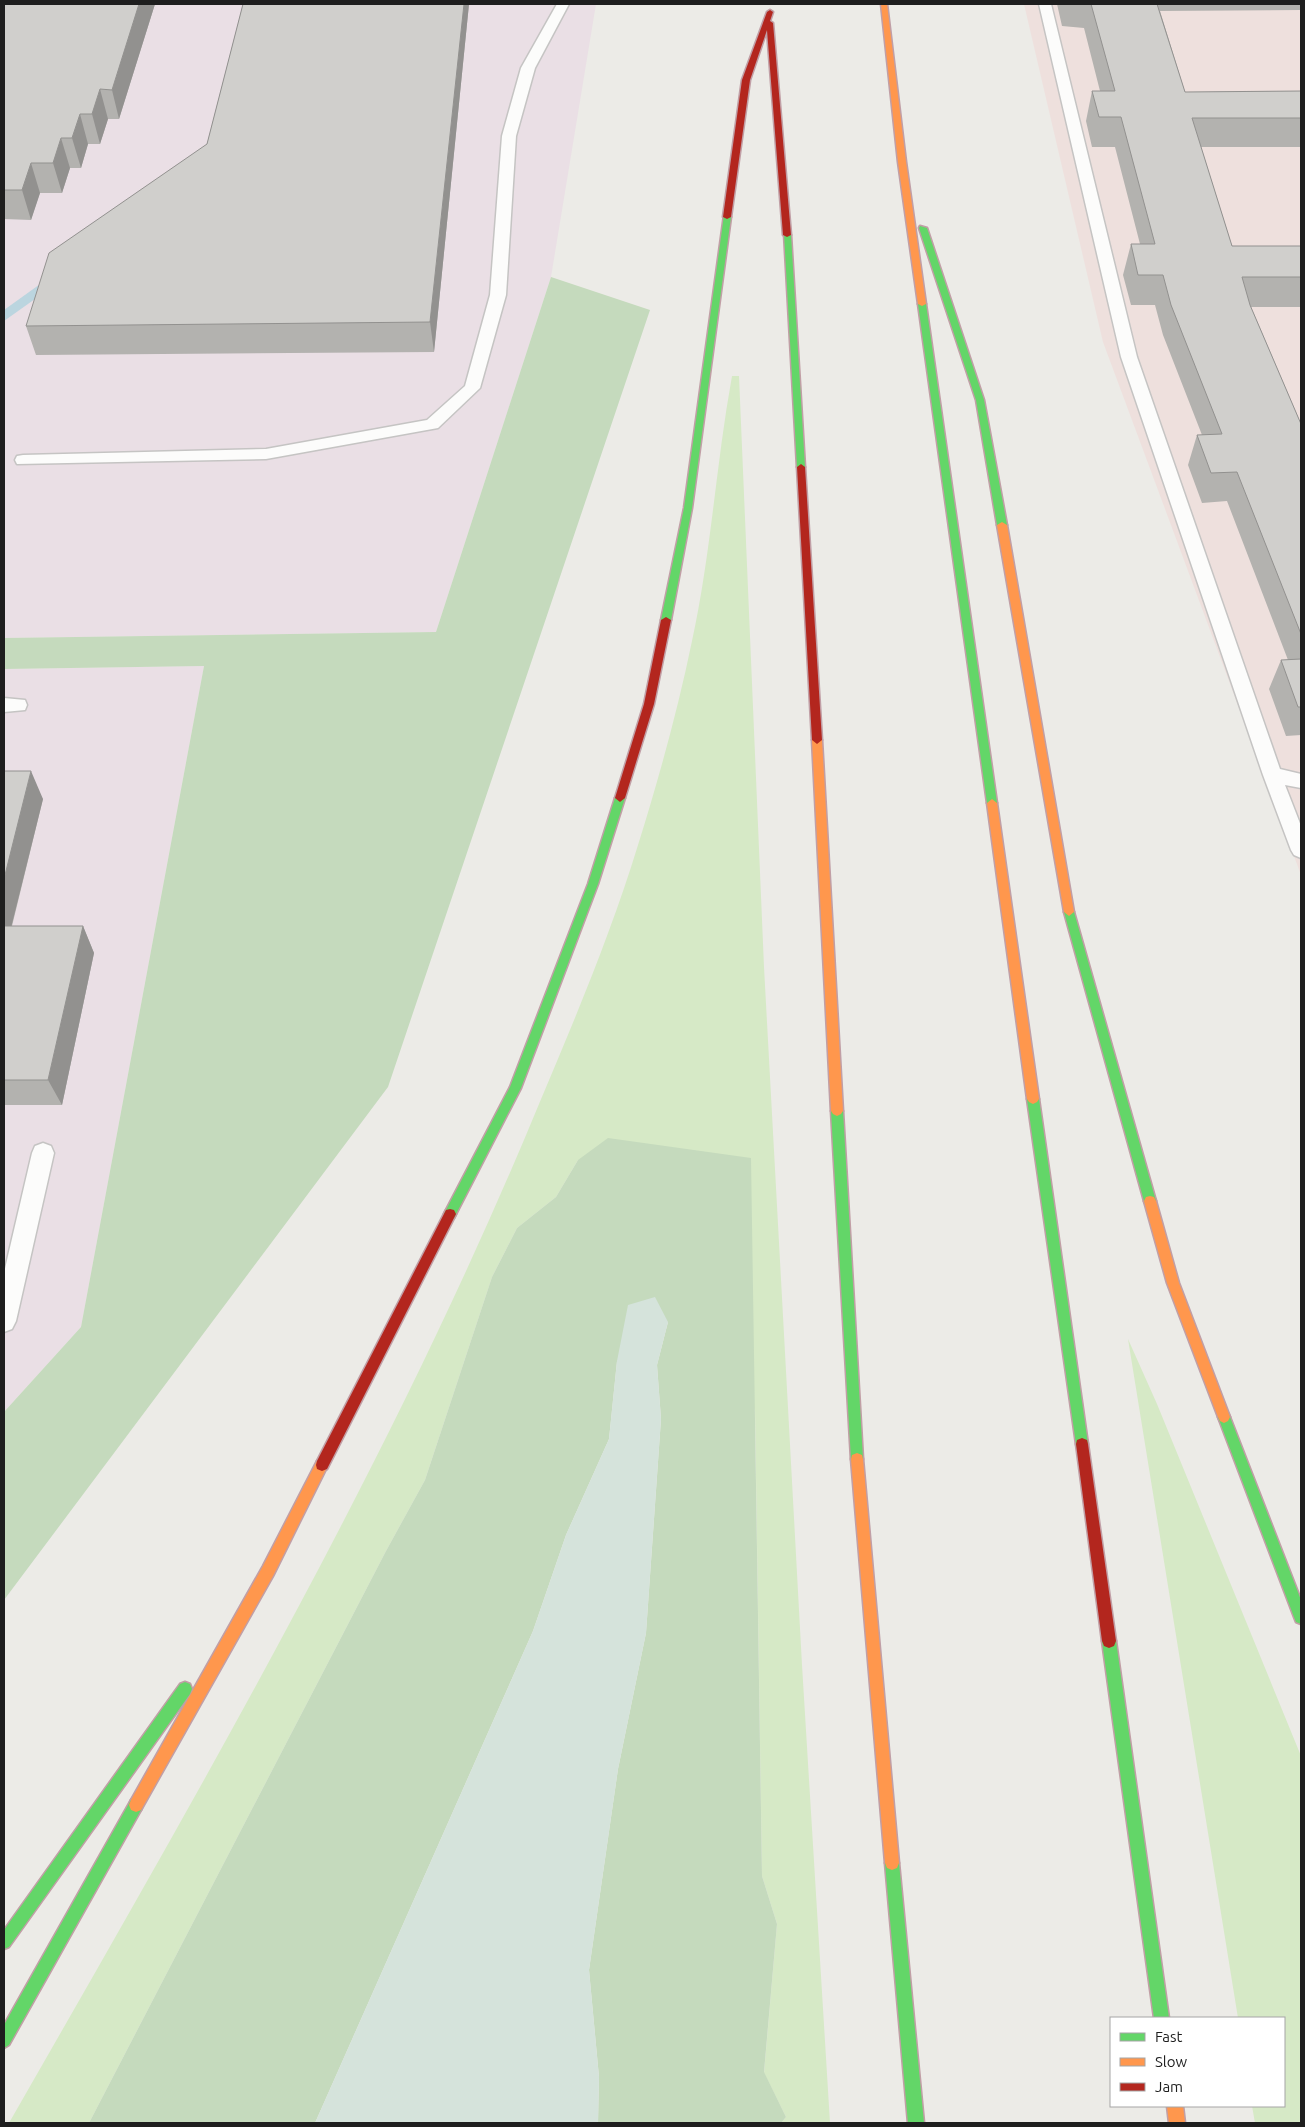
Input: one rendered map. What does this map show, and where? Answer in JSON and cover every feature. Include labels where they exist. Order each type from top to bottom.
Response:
[{"type":"highway","points":[[884,4],[902,162],[1162,2017]]},
{"type":"highway","points":[[4,2040],[268,1571],[515,1088],[593,884],[649,704],[688,508],[705,369],[746,80],[769,8]]},
{"type":"highway","points":[[769,8],[793,318],[858,1482],[916,2123]]},
{"type":"highway","points":[[902,162],[980,400],[1072,926],[1172,1283],[1301,1617]]},
{"type":"highway","points":[[4,1942],[268,1571]]},
{"type":"highway","points":[[1174,2107],[1177,2123]]},
{"type":"lane","points":[[23,460],[266,454],[432,424],[472,388],[498,295],[509,136],[528,68],[563,4]]},
{"type":"lane","points":[[1045,4],[1129,358],[1272,774],[1301,850]]},
{"type":"lane","points":[[1272,774],[1301,781]]},
{"type":"lane","points":[[4,1321],[43,1153]]},
{"type":"shaded area","points":[[4,4],[596,4],[551,277],[436,632],[4,638]]},
{"type":"shaded area","points":[[1024,4],[1301,4],[1301,875],[1103,342]]},
{"type":"shaded area","points":[[204,666],[81,1327],[4,1412],[4,669]]},
{"type":"shaded area","points":[[655,1297],[668,1322],[657,1365],[661,1419],[646,1633],[618,1769],[589,1970],[599,2077],[598,2123],[315,2123],[533,1631],[566,1535],[609,1439],[617,1361],[628,1305]]},
{"type":"green space","points":[[551,277],[650,310],[388,1087],[4,1600],[4,1412],[81,1327],[204,666],[4,669],[4,638],[436,632]]},
{"type":"green space","points":[[732,376],[739,376],[764,967],[802,1665],[830,2123],[781,2123],[786,2117],[764,2073],[777,1924],[762,1876],[755,1410],[578,1160],[556,1197],[517,1228],[492,1277],[425,1480],[386,1551],[89,2123],[9,2123],[222,1748],[357,1494],[421,1366],[482,1236],[566,1040],[592,976],[627,878],[653,794],[687,667],[699,608]]},
{"type":"green space","points":[[608,1138],[751,1158],[762,1876],[777,1924],[764,2072],[786,2117],[781,2123],[598,2123],[599,2077],[589,1970],[618,1769],[646,1633],[661,1419],[657,1365],[668,1322],[617,1361],[609,1439],[566,1535],[533,1631],[315,2123],[89,2123],[386,1551],[425,1480],[492,1277],[517,1228],[556,1197],[578,1160]]},
{"type":"green space","points":[[1128,1339],[1157,1404],[1301,1756],[1301,2123],[1255,2123],[1252,2107],[1285,2107],[1285,2017],[1238,2017]]},
{"type":"water","points":[[43,282],[42,294],[4,321],[4,310]]},
{"type":"building","points":[[4,4],[139,4],[112,90],[100,89],[92,114],[80,114],[72,138],[61,138],[53,163],[31,163],[22,190],[4,190]]},
{"type":"building","points":[[243,4],[464,4],[430,322],[26,326],[49,253],[207,144]]},
{"type":"building","points":[[1091,4],[1157,4],[1185,92],[1301,91],[1301,118],[1192,118],[1232,246],[1301,246],[1301,277],[1242,277],[1250,305],[1301,424],[1301,634],[1237,472],[1211,473],[1197,435],[1222,434],[1171,305],[1163,275],[1138,275],[1131,244],[1155,244],[1121,117],[1099,117],[1092,91],[1115,91]]},
{"type":"building","points":[[1301,659],[1301,707],[1298,707],[1281,660]]},
{"type":"building","points":[[4,771],[31,771],[4,879]]},
{"type":"building","points":[[4,926],[83,926],[48,1080],[4,1080]]},
{"type":"traffic: fast","points":[[666,620],[688,508],[727,217]]},
{"type":"traffic: fast","points":[[923,228],[980,400],[1002,525]]},
{"type":"traffic: fast","points":[[787,235],[801,467]]},
{"type":"traffic: fast","points":[[922,304],[992,803]]},
{"type":"traffic: fast","points":[[450,1214],[515,1088],[593,884],[620,798]]},
{"type":"traffic: fast","points":[[1069,912],[1150,1201]]},
{"type":"traffic: fast","points":[[1033,1099],[1082,1444]]},
{"type":"traffic: fast","points":[[837,1111],[857,1459]]},
{"type":"traffic: fast","points":[[1224,1417],[1301,1617]]},
{"type":"traffic: fast","points":[[1109,1641],[1162,2017]]},
{"type":"traffic: fast","points":[[4,1942],[185,1689]]},
{"type":"traffic: fast","points":[[4,2040],[136,1805]]},
{"type":"traffic: fast","points":[[892,1863],[916,2123]]},
{"type":"traffic: slow","points":[[884,4],[902,162],[922,304]]},
{"type":"traffic: slow","points":[[1002,525],[1069,912]]},
{"type":"traffic: slow","points":[[817,740],[837,1111]]},
{"type":"traffic: slow","points":[[992,803],[1033,1099]]},
{"type":"traffic: slow","points":[[1150,1201],[1173,1283],[1224,1417]]},
{"type":"traffic: slow","points":[[857,1459],[892,1863]]},
{"type":"traffic: slow","points":[[136,1805],[268,1571],[322,1465]]},
{"type":"traffic: slow","points":[[1175,2107],[1177,2123]]},
{"type":"traffic: jam","points":[[727,217],[746,80],[770,12]]},
{"type":"traffic: jam","points":[[770,23],[787,235]]},
{"type":"traffic: jam","points":[[801,467],[817,740]]},
{"type":"traffic: jam","points":[[620,798],[649,704],[666,620]]},
{"type":"traffic: jam","points":[[322,1465],[450,1214]]},
{"type":"traffic: jam","points":[[1082,1444],[1109,1641]]}]
